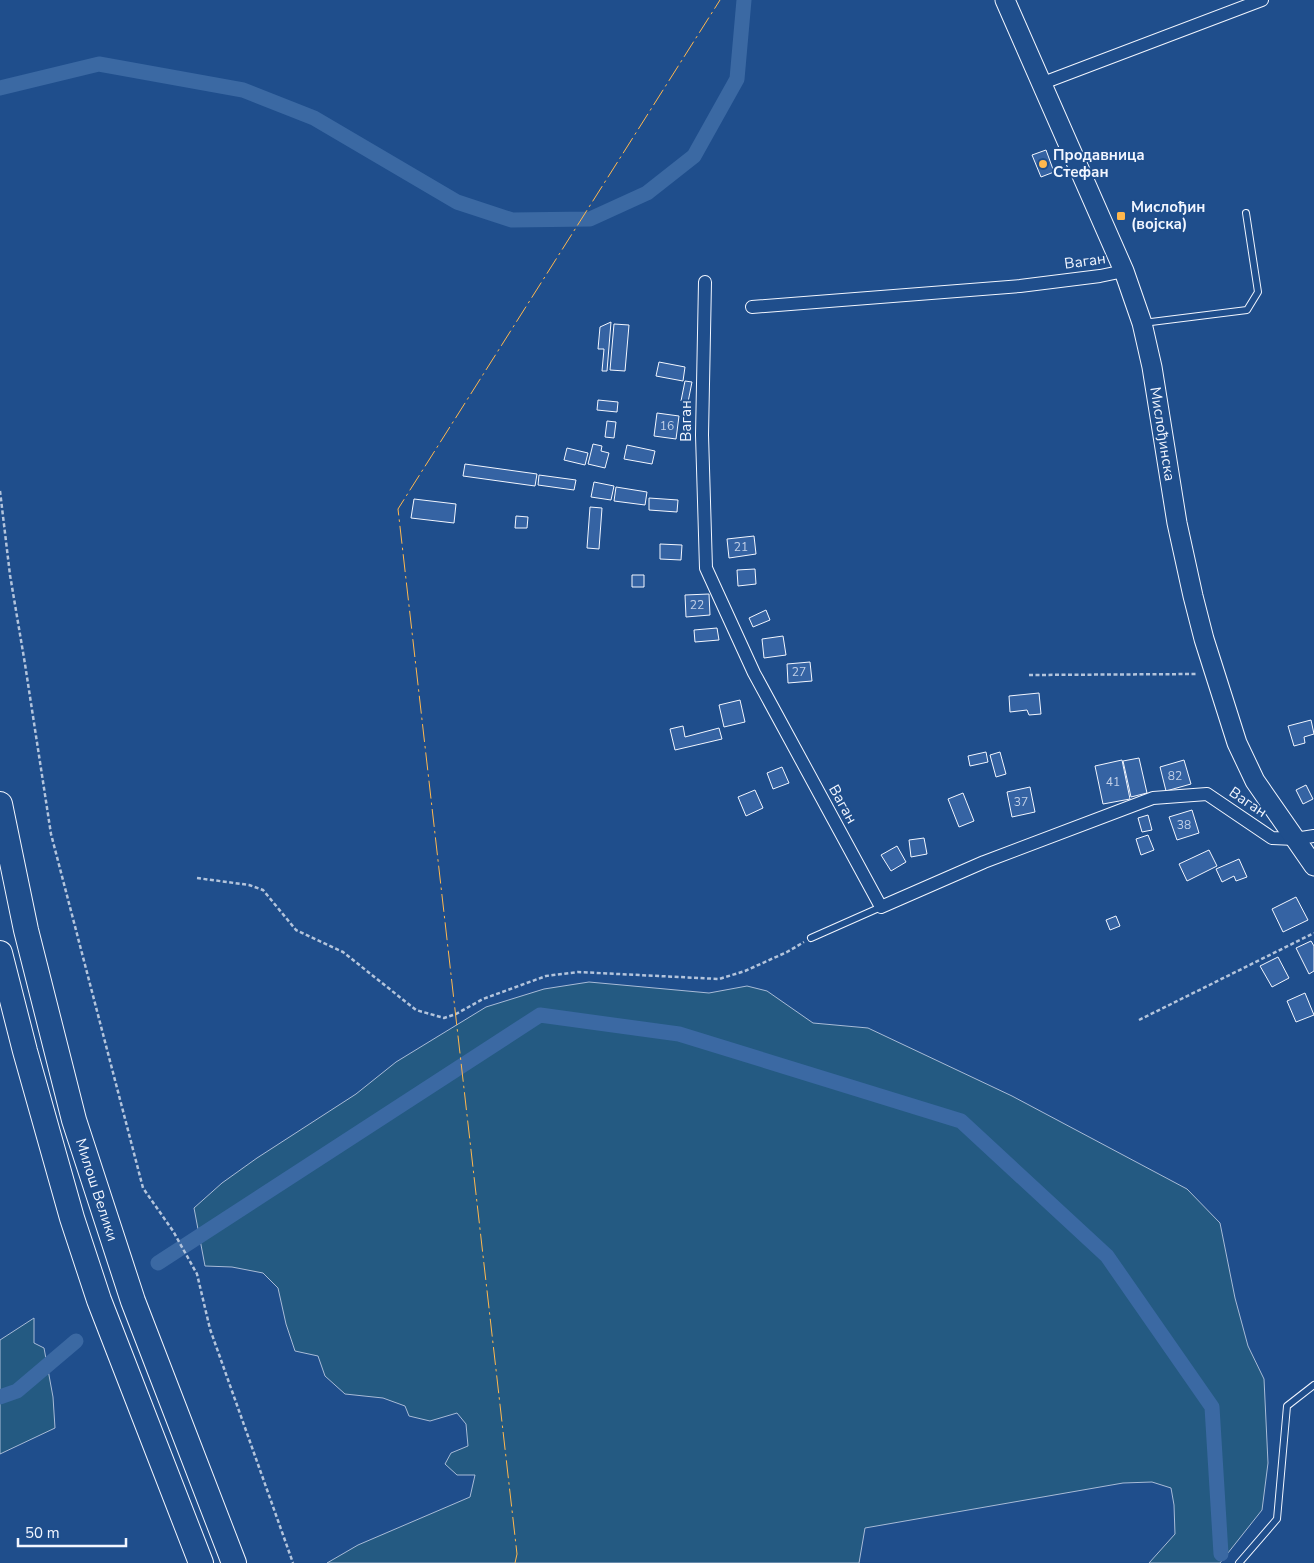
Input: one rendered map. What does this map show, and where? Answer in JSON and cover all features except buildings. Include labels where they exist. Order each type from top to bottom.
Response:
[{"type":"highway","name":"Милош Велики","points":[[0,804],[26,930],[74,1120],[132,1301],[234,1563]]},
{"type":"highway","name":"Милош Велики","points":[[0,953],[27,1060],[72,1218],[99,1300],[201,1563]]},
{"type":"main road","name":"Мислођинска","points":[[1005,0],[1124,271],[1142,323],[1152,367],[1192,596],[1233,734],[1248,771],[1314,866]]},
{"type":"street","points":[[1043,83],[1262,0]]},
{"type":"street","name":"Ваган","points":[[752,307],[1020,286],[1100,276],[1124,271]]},
{"type":"street","name":"Ваган","points":[[705,282],[702,434],[706,568],[754,673],[882,907],[984,862],[1153,798],[1207,794],[1272,838],[1295,840],[1314,836]]},
{"type":"lane","points":[[1142,323],[1247,310],[1258,292],[1246,213]]},
{"type":"lane","points":[[812,938],[882,907]]},
{"type":"lane","points":[[1239,1563],[1277,1519],[1287,1406],[1314,1385]]},
{"type":"path","points":[[0,491],[10,575],[51,834],[142,1188],[174,1231],[196,1274],[210,1329],[294,1563]]},
{"type":"path","points":[[1029,675],[1215,674]]},
{"type":"path","points":[[197,878],[249,884],[263,890],[296,930],[343,952],[416,1010],[444,1018],[456,1014],[483,999],[546,976],[578,972],[719,979],[745,971],[787,952],[812,938]]},
{"type":"path","points":[[1139,1020],[1314,933]]},
{"type":"shaded area","points":[[589,982],[709,993],[747,986],[767,991],[813,1023],[868,1028],[1012,1096],[1187,1189],[1220,1223],[1235,1298],[1248,1346],[1264,1379],[1268,1463],[1262,1510],[1220,1563],[1149,1563],[1175,1534],[1174,1505],[1171,1488],[1152,1482],[1123,1483],[865,1528],[859,1563],[327,1563],[358,1545],[470,1497],[475,1475],[457,1475],[445,1464],[451,1453],[468,1446],[466,1424],[457,1413],[430,1421],[409,1416],[405,1406],[383,1398],[345,1394],[325,1376],[318,1356],[295,1351],[286,1324],[278,1288],[263,1273],[232,1267],[205,1266],[194,1208],[222,1183],[356,1094],[396,1062],[486,1007],[544,989]]},
{"type":"shaded area","points":[[34,1318],[34,1343],[44,1348],[53,1397],[55,1428],[0,1454],[0,1340]]},
{"type":"waterway","points":[[0,88],[99,64],[243,90],[314,118],[457,202],[512,220],[590,219],[647,193],[694,156],[737,79],[744,0]]},
{"type":"waterway","points":[[158,1263],[540,1015],[679,1034],[961,1121],[1107,1256],[1212,1407],[1221,1554]]},
{"type":"waterway","points":[[0,1397],[17,1391],[76,1341]]},
{"type":"power","points":[[515,1563],[517,1554],[398,509],[720,0]]},
{"type":"place","name":"Продавница Стефан","points":[[1043,164]]},
{"type":"place","name":"Мислођин (војска)","points":[[1121,216]]}]
